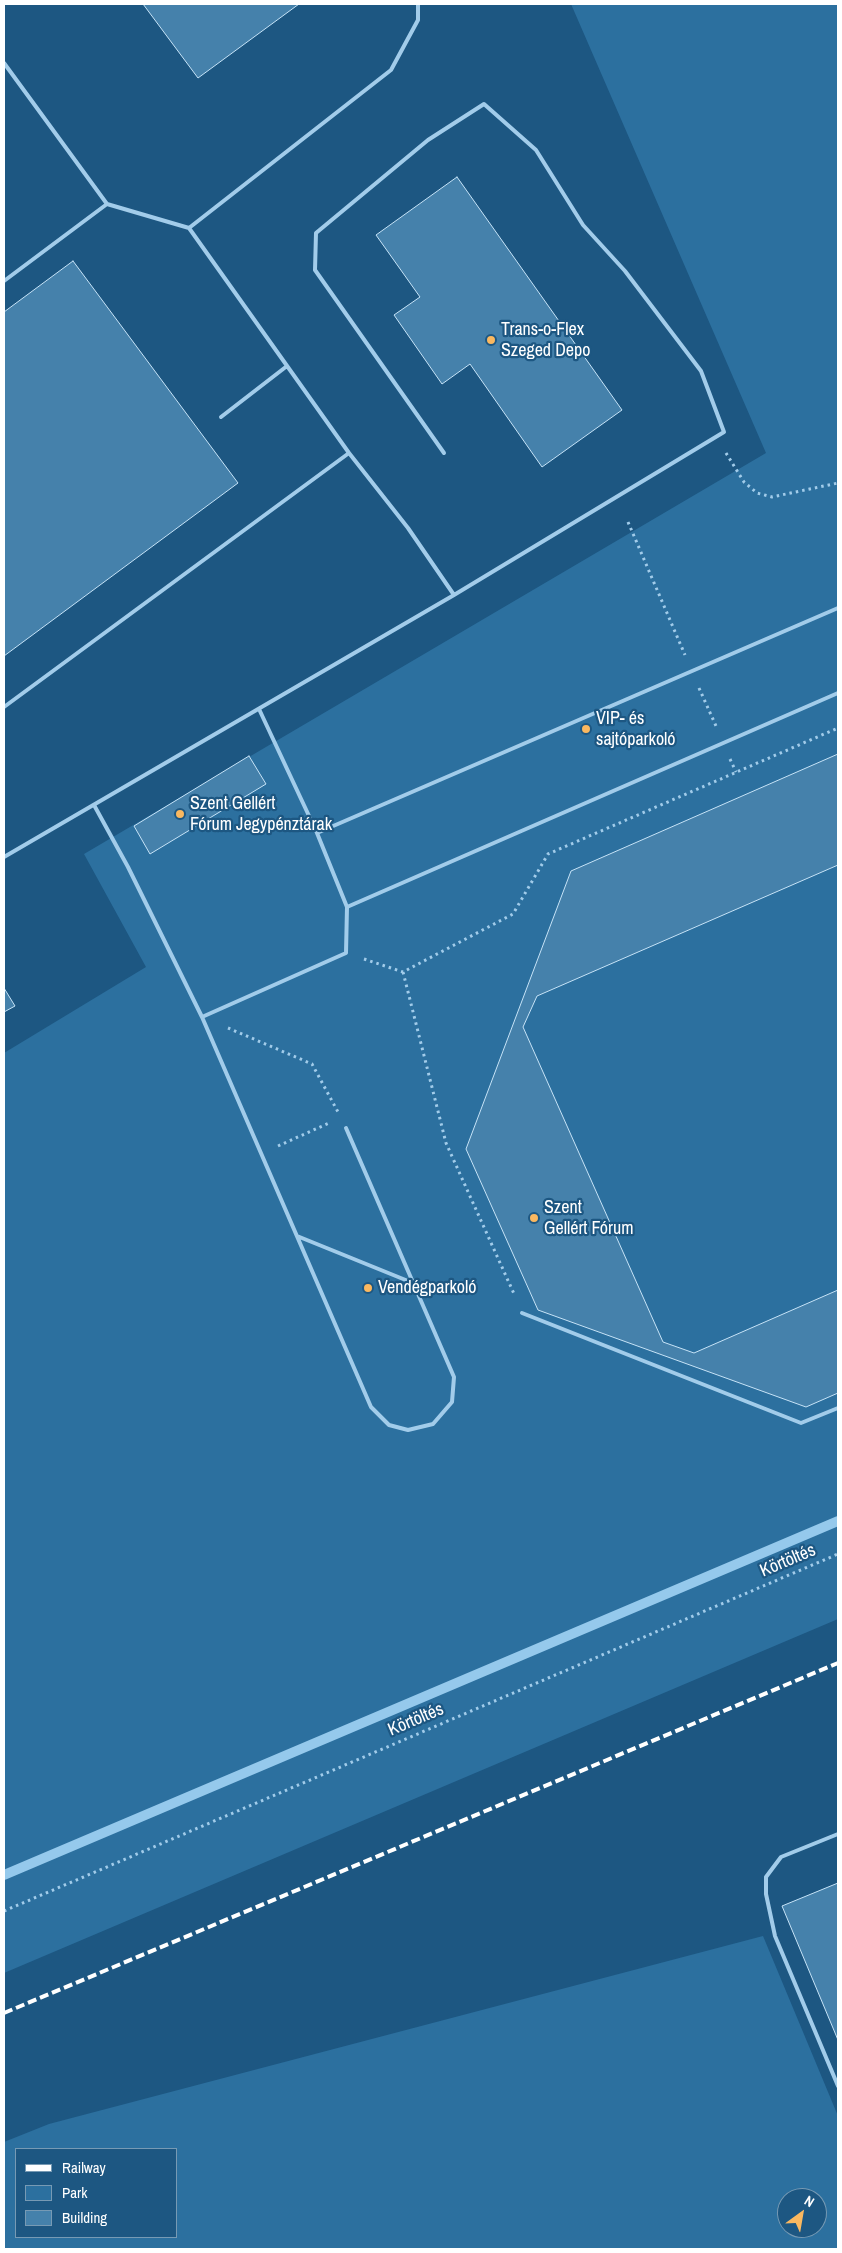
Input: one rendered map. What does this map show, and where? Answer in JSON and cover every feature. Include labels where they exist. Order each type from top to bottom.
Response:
[{"type":"lane","points":[[189,228],[390,70],[418,20],[418,4]]},
{"type":"lane","points":[[4,63],[106,204],[189,228],[348,453],[408,528],[454,595]]},
{"type":"lane","points":[[4,857],[454,595],[724,432],[701,371],[625,271],[583,225],[536,150],[484,104],[428,140],[316,233],[316,270],[444,452]]},
{"type":"lane","points":[[4,281],[106,204]]},
{"type":"lane","points":[[221,417],[287,366]]},
{"type":"lane","points":[[4,706],[348,453]]},
{"type":"lane","points":[[317,833],[838,608]]},
{"type":"lane","points":[[347,906],[838,693]]},
{"type":"lane","points":[[202,1017],[346,952],[347,906],[317,833],[259,708]]},
{"type":"lane","points":[[94,805],[128,867],[202,1017],[371,1407],[389,1425],[408,1430],[433,1424],[452,1402],[454,1377],[346,1128]]},
{"type":"lane","points":[[297,1236],[413,1283]]},
{"type":"lane","points":[[522,1312],[801,1423],[838,1408]]},
{"type":"lane","points":[[838,1834],[781,1858],[766,1878],[766,1894],[775,1936],[838,2086]]},
{"type":"path","points":[[736,470],[744,482],[757,493],[772,497],[838,482]]},
{"type":"path","points":[[628,522],[632,532]]},
{"type":"path","points":[[346,952],[403,972],[513,914],[548,854],[838,728]]},
{"type":"path","points":[[403,972],[446,1143],[522,1312]]},
{"type":"path","points":[[202,1017],[312,1064],[346,1128]]},
{"type":"path","points":[[261,1154],[341,1117]]},
{"type":"path","name":"Körtöltés","points":[[4,1911],[838,1554]]},
{"type":"green space","points":[[571,4],[838,4],[838,1619],[4,1973],[4,1053],[146,967],[84,854],[766,453]]},
{"type":"green space","points":[[763,1936],[838,2116],[838,2249],[4,2249],[4,2142],[49,2124]]},
{"type":"building","points":[[143,4],[299,4],[198,78]]},
{"type":"building","name":"Trans-o-Flex Szeged Depo","points":[[457,177],[622,410],[542,467],[470,364],[442,384],[394,315],[420,297],[376,235]]},
{"type":"building","points":[[73,261],[238,483],[4,656],[4,312]]},
{"type":"building","points":[[838,754],[838,865],[537,996],[523,1027],[663,1342],[694,1353],[838,1290],[838,1393],[806,1407],[538,1310],[466,1149],[571,871]]},
{"type":"building","points":[[249,756],[266,784],[150,854],[134,826]]},
{"type":"building","points":[[4,988],[15,1006],[4,1012]]},
{"type":"building","points":[[838,1883],[838,2040],[782,1906]]},
{"type":"waterway","points":[[4,1875],[838,1521]]},
{"type":"railway","points":[[4,2013],[838,1663]]},
{"type":"place","name":"Trans-o-Flex Szeged Depo","points":[[491,340]]},
{"type":"place","name":"VIP- és sajtóparkoló","points":[[586,729]]},
{"type":"place","name":"Szent Gellért Fórum Jegypénztárak","points":[[180,814]]},
{"type":"place","name":"Szent Gellért Fórum","points":[[534,1218]]},
{"type":"place","name":"Vendégparkoló","points":[[368,1288]]}]
